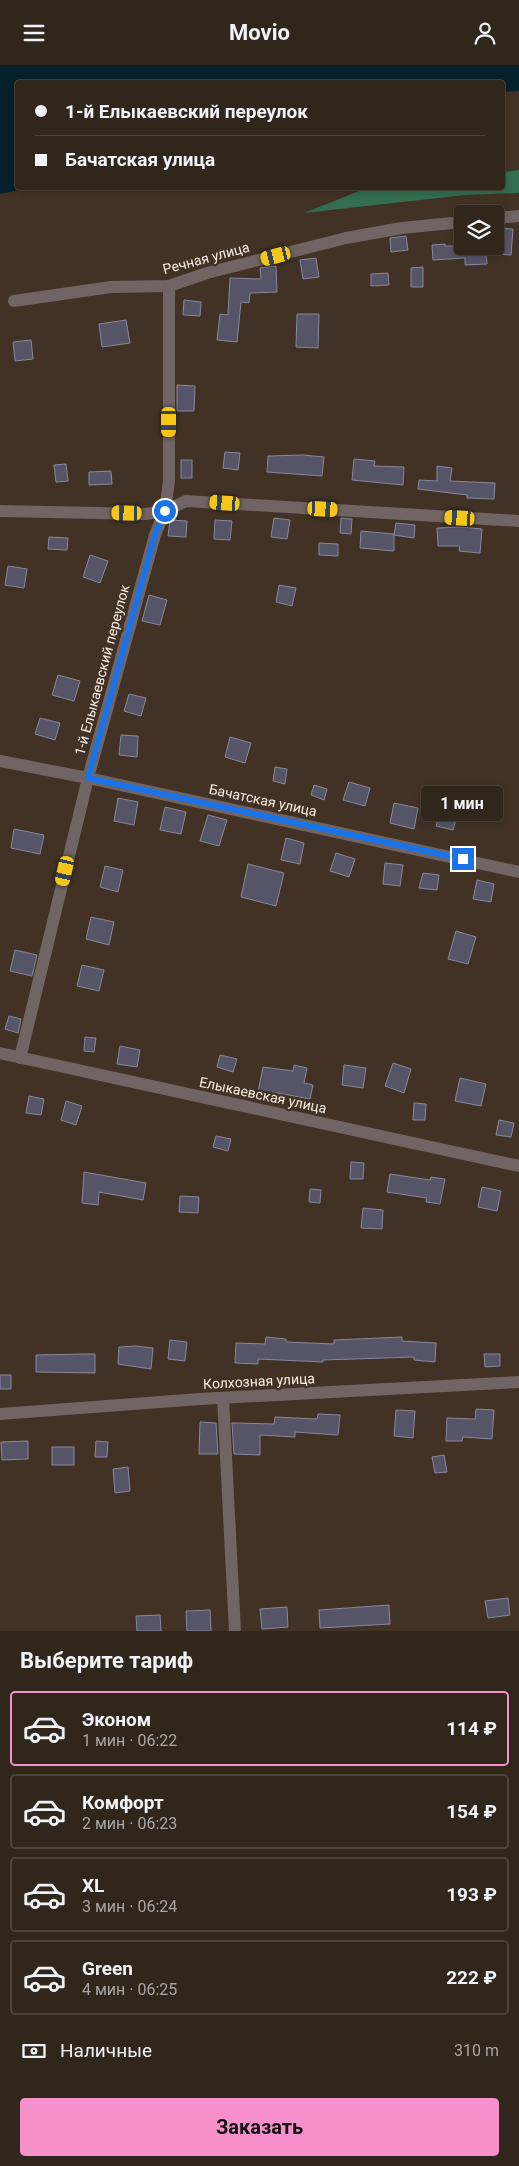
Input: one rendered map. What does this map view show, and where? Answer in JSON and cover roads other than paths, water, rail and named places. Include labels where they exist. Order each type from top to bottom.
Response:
[{"type":"street","points":[[504,217],[519,216]]},
{"type":"street","name":"Речная улица","points":[[14,301],[111,287],[169,286],[207,273],[346,238],[402,228],[454,223]]},
{"type":"street","name":"1-й Елыкаевский переулок","points":[[20,1059],[88,778],[155,535],[165,511],[168,481],[169,286]]},
{"type":"street","points":[[0,511],[145,514],[165,511],[186,501],[519,521]]},
{"type":"street","name":"Бачатская улица","points":[[0,761],[88,778],[519,872]]},
{"type":"street","name":"Елыкаевская улица","points":[[0,1053],[20,1059],[519,1166]]},
{"type":"street","name":"Колхозная улица","points":[[0,1414],[223,1398],[519,1382]]},
{"type":"street","points":[[223,1398],[235,1631]]},
{"type":"water","points":[[0,65],[519,65],[519,91],[505,92],[505,80],[15,80],[15,190],[19,190],[0,194]]}]
